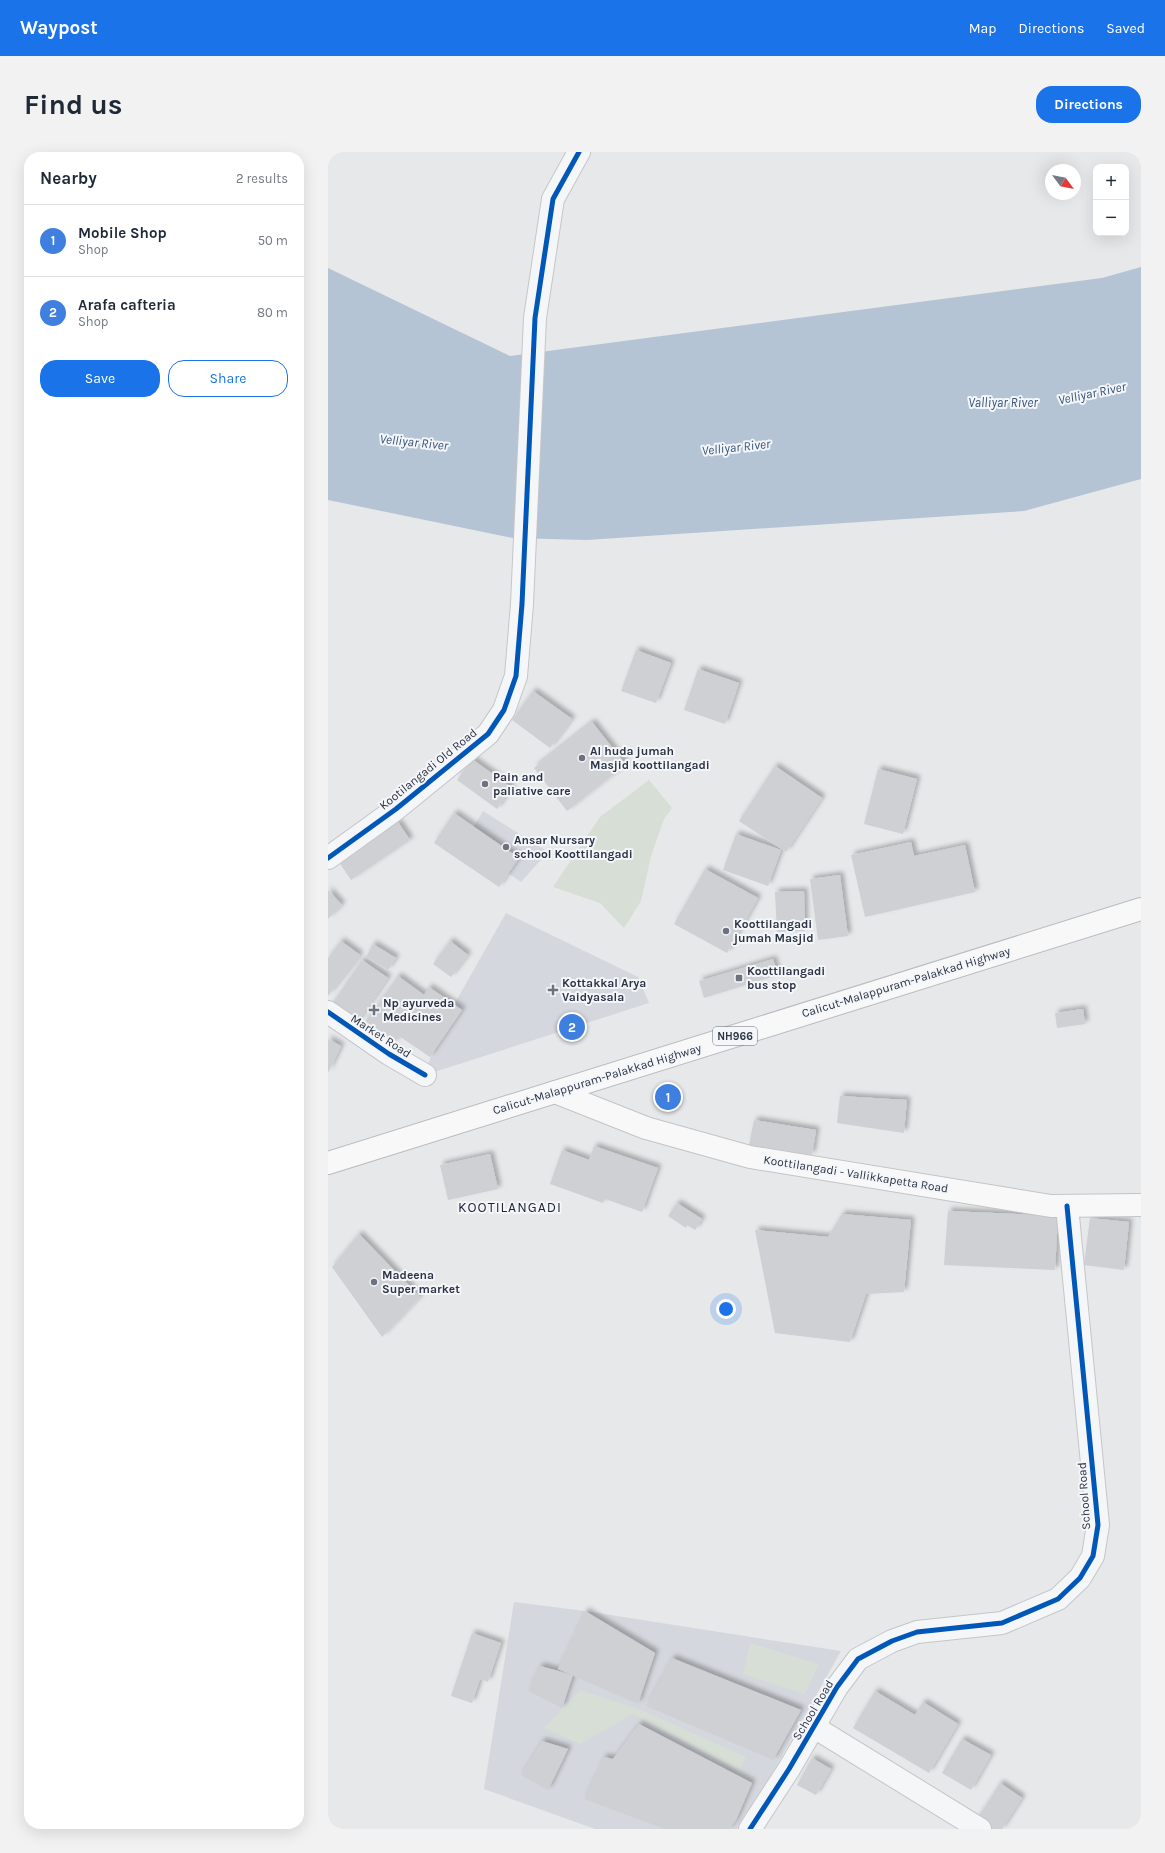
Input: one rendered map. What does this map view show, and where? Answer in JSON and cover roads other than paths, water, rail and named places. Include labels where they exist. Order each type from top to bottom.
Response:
[{"type":"main road","name":"Calicut-Malappuram-Palakkad Highway","points":[[328,1163],[1141,909]]},
{"type":"main road","name":"Koottilangadi - Vallikkapetta Road","points":[[555,1092],[646,1128],[750,1156],[1051,1206],[1141,1205]]},
{"type":"street","name":"Kootilangadi Old Road","points":[[328,858],[396,809],[488,734],[504,710],[516,676],[522,604],[535,318],[553,199],[579,152]]},
{"type":"street","name":"Market Road","points":[[328,1012],[389,1054],[425,1075]]},
{"type":"street","name":"School Road","points":[[750,1829],[789,1769],[837,1687],[858,1659],[892,1641],[917,1632],[1002,1623],[1058,1599],[1080,1578],[1093,1556],[1098,1525],[1067,1206]]},
{"type":"street","points":[[814,1727],[980,1829]]},
{"type":"water","name":"Valliyar River","points":[[1141,267],[1141,479],[1024,511],[587,540],[513,538],[328,500],[328,268],[510,356],[1102,278]]},
{"type":"place","name":"Al huda jumah Masjid koottilangadi","points":[[582,758]]},
{"type":"place","name":"Pain and paliative care","points":[[485,784]]},
{"type":"place","name":"Ansar Nursary school Koottilangadi","points":[[506,847]]},
{"type":"place","name":"Koottilangadi jumah Masjid","points":[[726,931]]},
{"type":"place","name":"Koottilangadi bus stop","points":[[739,978]]},
{"type":"place","name":"Kottakkal Arya Vaidyasala","points":[[553,990]]},
{"type":"place","name":"Np ayurveda Medicines","points":[[374,1010]]},
{"type":"place","name":"Arafa cafteria","points":[[572,1027]]},
{"type":"place","name":"Mobile Shop","points":[[668,1097]]},
{"type":"place","name":"Madeena Super market","points":[[374,1282]]},
{"type":"district","name":"KOOTILANGADI","points":[[510,1207]]},
{"type":"water label","name":"Velliyar River","points":[[1092,393]]},
{"type":"water label","name":"Velliyar River","points":[[414,442]]},
{"type":"water label","name":"Velliyar River","points":[[736,447]]}]
